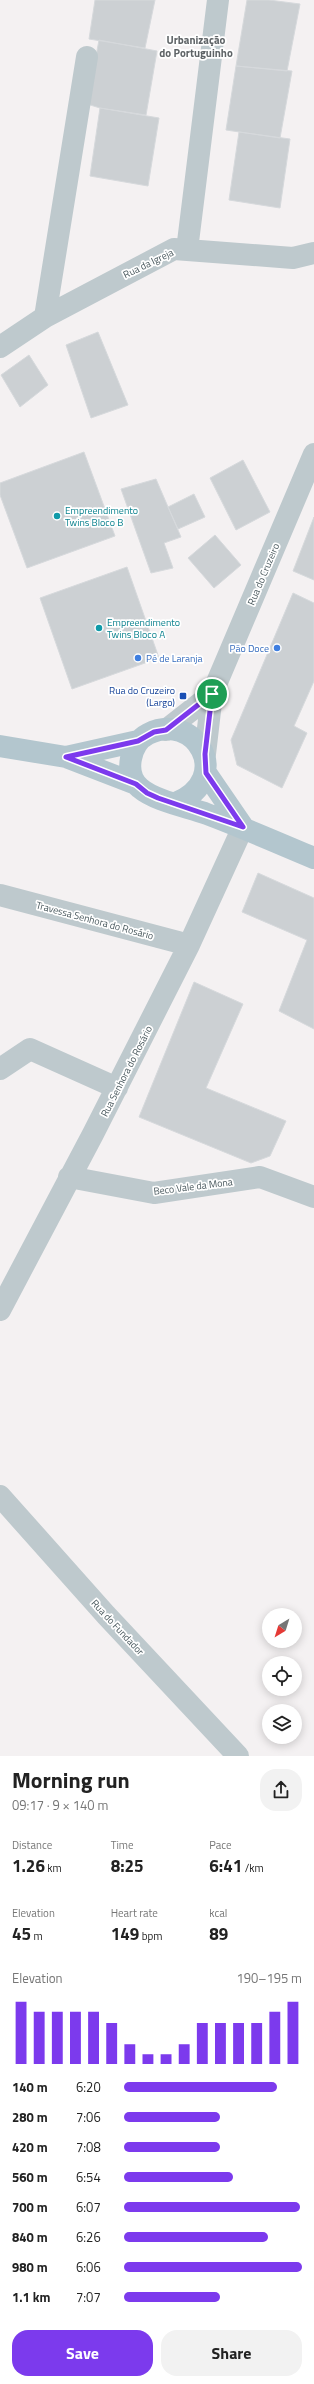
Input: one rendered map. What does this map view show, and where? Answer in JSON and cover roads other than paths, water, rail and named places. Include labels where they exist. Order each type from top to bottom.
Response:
[{"type":"main road","points":[[66,757],[138,741],[154,732],[166,730],[182,733],[199,744],[206,764],[243,827]]},
{"type":"main road","points":[[136,784],[131,771],[130,761],[132,752],[138,741]]},
{"type":"main road","points":[[0,746],[66,757],[136,784],[147,793],[243,827],[314,858]]},
{"type":"main road","points":[[176,803],[192,794],[199,787],[206,764]]},
{"type":"street","points":[[188,250],[218,0]]},
{"type":"street","points":[[45,316],[87,57]]},
{"type":"street","name":"Rua da Igreja","points":[[0,347],[45,316],[174,249],[293,258],[314,253]]},
{"type":"street","name":"Rua do Cruzeiro","points":[[206,764],[212,694],[314,454]]},
{"type":"street","name":"Rua do Cruzeiro","points":[[166,730],[212,694]]},
{"type":"street","name":"Rua Senhora do Rosário","points":[[0,1310],[117,1088],[189,946],[243,827]]},
{"type":"street","name":"Travessa Senhora do Rosário","points":[[0,895],[189,946]]},
{"type":"street","points":[[0,1069],[30,1049],[117,1088]]},
{"type":"street","name":"Beco Vale da Mona","points":[[69,1177],[154,1193],[260,1177],[314,1197]]},
{"type":"street","name":"Rua do Fundador","points":[[0,1496],[106,1615],[238,1756]]},
{"type":"place","name":"Empreendimento Twins Bloco B","points":[[57,516]]},
{"type":"place","name":"Empreendimento Twins Bloco A","points":[[99,628]]},
{"type":"place","name":"Pão Doce","points":[[277,648]]},
{"type":"place","name":"Pé de Laranja","points":[[138,658]]},
{"type":"place","name":"Rua do Cruzeiro (Largo)","points":[[183,696]]},
{"type":"district","name":"Urbanização do Portuguinho","points":[[196,46]]}]
